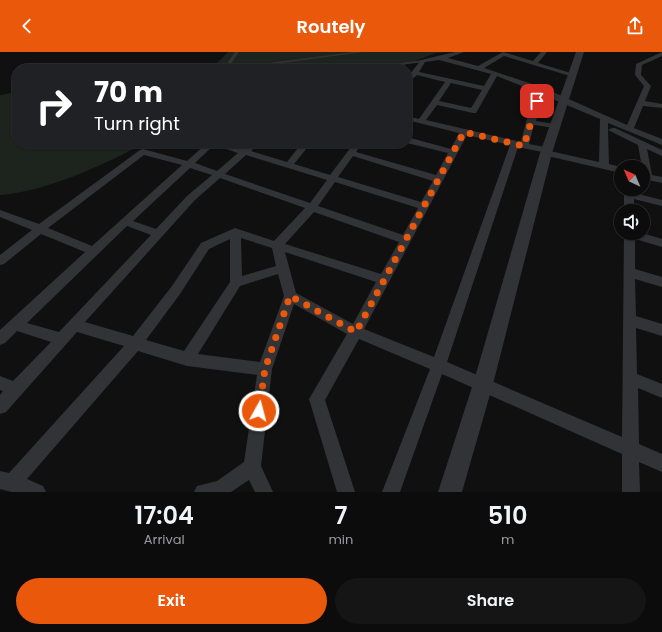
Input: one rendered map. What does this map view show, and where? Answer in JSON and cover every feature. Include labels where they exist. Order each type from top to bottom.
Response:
[{"type":"street","points":[[412,76],[423,61],[461,52]]},
{"type":"street","points":[[534,64],[544,52]]},
{"type":"street","points":[[450,492],[483,384],[546,151],[580,52]]},
{"type":"street","points":[[479,68],[503,54],[572,76]]},
{"type":"street","points":[[629,129],[648,86],[638,75],[639,64],[652,61],[662,54]]},
{"type":"street","points":[[439,58],[495,73],[540,90],[563,100],[642,144],[662,153]]},
{"type":"street","points":[[415,73],[486,89]]},
{"type":"street","points":[[435,102],[473,111],[495,73]]},
{"type":"street","points":[[421,121],[449,81]]},
{"type":"street","points":[[391,492],[519,145],[530,122],[540,90]]},
{"type":"street","points":[[641,103],[662,106]]},
{"type":"street","points":[[412,119],[614,168]]},
{"type":"street","points":[[530,122],[555,126]]},
{"type":"street","points":[[604,123],[629,129],[662,142]]},
{"type":"street","points":[[604,123],[604,166]]},
{"type":"street","points":[[346,492],[317,399],[356,332],[464,132]]},
{"type":"street","points":[[412,141],[453,152]]},
{"type":"street","points":[[642,144],[645,160]]},
{"type":"street","points":[[0,339],[188,164],[208,148]]},
{"type":"street","points":[[231,148],[424,206]]},
{"type":"street","points":[[0,406],[158,233],[192,198],[249,148]]},
{"type":"street","points":[[288,166],[303,148]]},
{"type":"street","points":[[277,245],[312,206],[355,148],[438,179]]},
{"type":"street","points":[[0,261],[142,152],[188,164],[217,176],[312,206],[406,240]]},
{"type":"street","points":[[645,154],[662,158]]},
{"type":"street","points":[[650,177],[662,180]]},
{"type":"street","points":[[642,196],[662,203]]},
{"type":"street","points":[[0,213],[94,251]]},
{"type":"street","points":[[125,222],[158,233]]},
{"type":"street","points":[[37,492],[6,482],[135,344],[176,290],[205,246],[235,232],[384,280]]},
{"type":"street","points":[[187,359],[236,283],[235,232]]},
{"type":"street","points":[[650,239],[662,242]]},
{"type":"street","points":[[629,240],[631,492]]},
{"type":"street","points":[[264,492],[252,467],[265,369],[290,296],[277,245]]},
{"type":"street","points":[[236,283],[283,268]]},
{"type":"street","points":[[629,272],[662,282]]},
{"type":"street","points":[[290,296],[356,332],[483,384],[662,463]]},
{"type":"street","points":[[630,320],[662,330]]},
{"type":"street","points":[[15,325],[62,339]]},
{"type":"street","points":[[74,325],[187,359],[265,369]]},
{"type":"street","points":[[630,378],[662,391]]},
{"type":"street","points":[[0,383],[16,388]]},
{"type":"street","points":[[203,492],[220,490],[252,467]]},
{"type":"lane","points":[[230,64],[237,52]]},
{"type":"lane","points":[[268,64],[361,52]]},
{"type":"lane","points":[[399,64],[423,61]]},
{"type":"shaded area","points":[[228,52],[452,52],[436,53],[407,64],[216,64]]},
{"type":"shaded area","points":[[12,93],[12,148],[134,148],[93,168],[55,183],[36,189],[0,195],[0,95]]},
{"type":"route","points":[[259,411],[265,369],[290,296],[356,332],[464,132],[501,142],[524,146],[537,101]]}]
